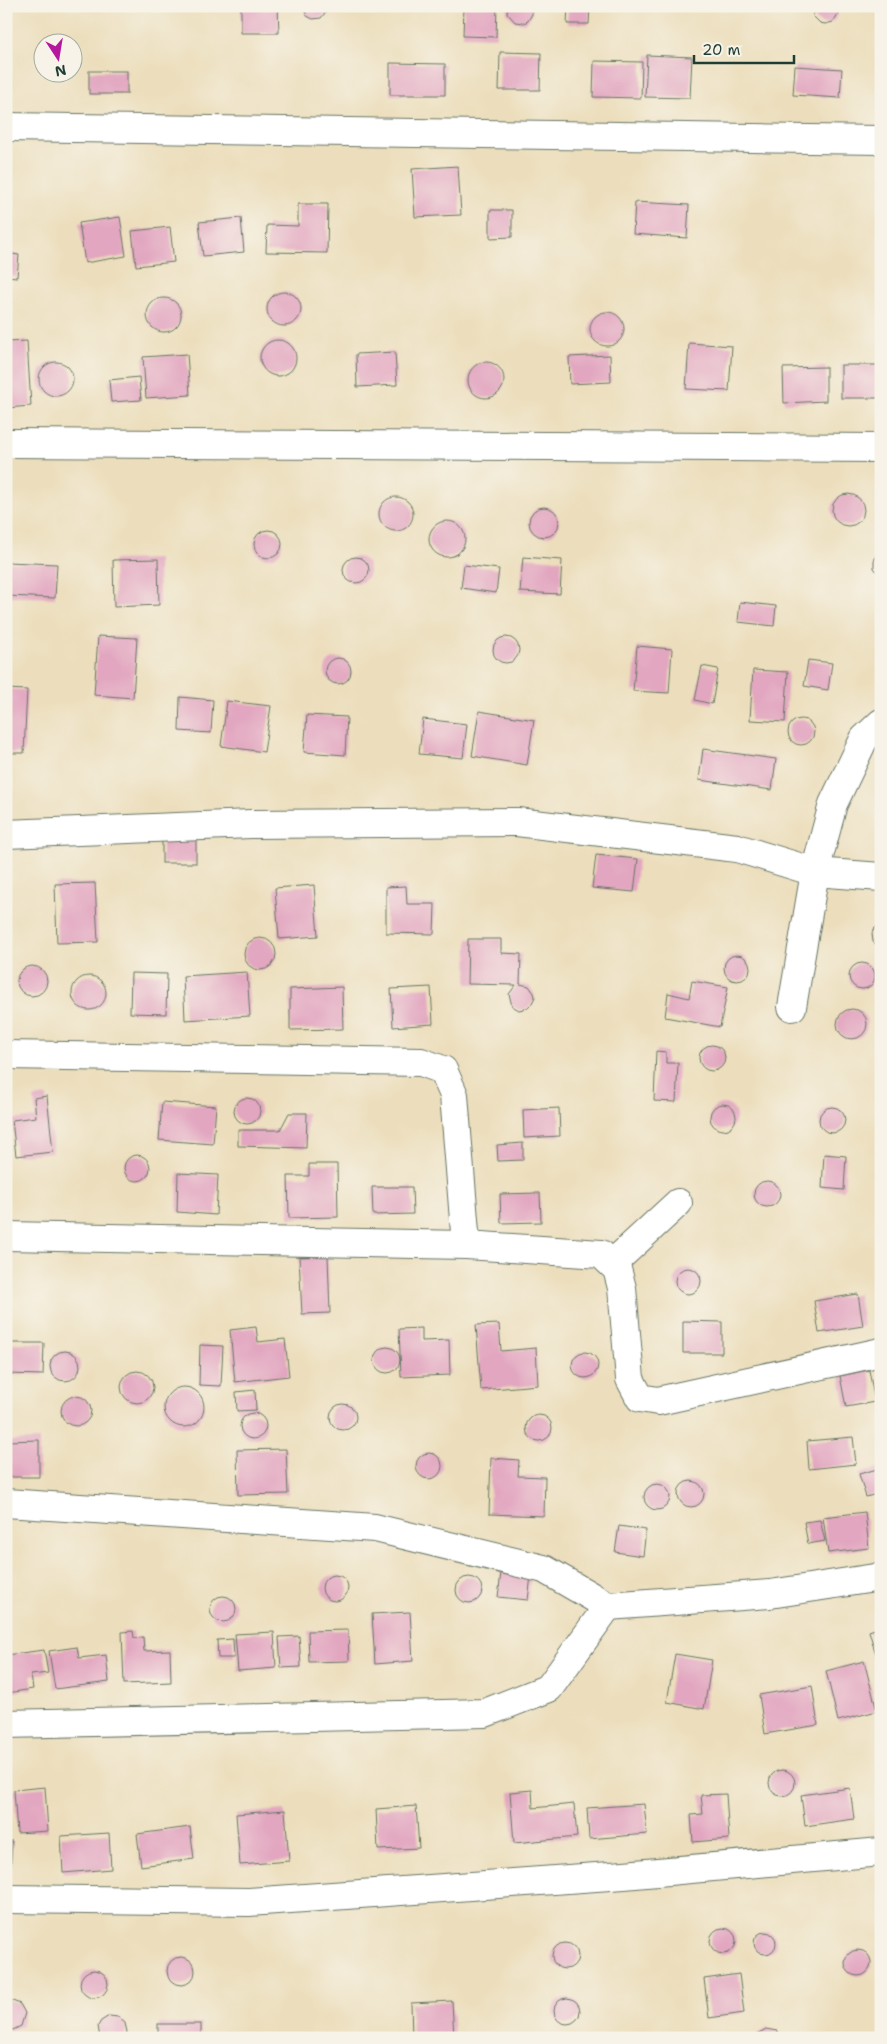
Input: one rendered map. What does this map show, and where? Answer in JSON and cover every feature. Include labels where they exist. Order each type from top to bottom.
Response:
[{"type":"street","points":[[6,127],[881,140]]},
{"type":"street","points":[[6,443],[881,448]]},
{"type":"street","points":[[792,1007],[816,872],[833,804],[864,739],[881,723]]},
{"type":"street","points":[[6,834],[251,824],[517,822],[737,848],[816,872],[881,877]]},
{"type":"street","points":[[6,1055],[421,1062],[442,1070],[454,1095],[466,1245]]},
{"type":"street","points":[[612,1264],[678,1203]]},
{"type":"street","points":[[6,1236],[466,1245],[601,1254],[617,1269],[622,1288],[630,1379],[640,1398],[658,1400],[881,1352]]},
{"type":"street","points":[[6,1504],[375,1528],[544,1569],[608,1606],[770,1594],[881,1577]]},
{"type":"street","points":[[6,1724],[485,1713],[549,1688],[608,1606]]},
{"type":"street","points":[[6,1899],[249,1902],[624,1875],[881,1852]]},
{"type":"building","points":[[83,6],[109,6],[109,8],[83,10]]},
{"type":"building","points":[[241,6],[278,6],[279,33],[241,33]]},
{"type":"building","points":[[303,6],[326,6],[326,12],[321,18],[313,19],[307,16]]},
{"type":"building","points":[[464,6],[497,6],[496,37],[463,36]]},
{"type":"building","points":[[508,6],[532,6],[532,14],[528,21],[524,23],[515,22],[507,13]]},
{"type":"building","points":[[568,6],[590,6],[589,24],[567,24]]},
{"type":"building","points":[[813,6],[839,6],[838,14],[833,22],[820,23],[813,16]]},
{"type":"building","points":[[500,52],[541,53],[540,90],[499,90]]},
{"type":"building","points":[[647,55],[692,57],[690,98],[645,97]]},
{"type":"building","points":[[594,61],[642,62],[641,98],[593,97]]},
{"type":"building","points":[[390,63],[445,64],[445,95],[390,95]]},
{"type":"building","points":[[795,66],[842,69],[840,98],[793,95]]},
{"type":"building","points":[[89,71],[127,71],[127,94],[89,94]]},
{"type":"building","points":[[458,166],[461,215],[415,217],[412,169]]},
{"type":"building","points":[[635,202],[689,205],[687,238],[633,234]]},
{"type":"building","points":[[298,204],[328,204],[327,253],[266,252],[267,225],[298,226]]},
{"type":"building","points":[[6,207],[12,219],[6,232]]},
{"type":"building","points":[[490,210],[512,210],[512,237],[490,238]]},
{"type":"building","points":[[120,217],[126,256],[85,263],[79,223]]},
{"type":"building","points":[[241,218],[244,252],[203,256],[199,222]]},
{"type":"building","points":[[170,227],[174,262],[136,266],[132,231]]},
{"type":"building","points":[[6,253],[19,255],[17,277],[6,276]]},
{"type":"building","points":[[284,292],[291,293],[296,297],[300,302],[300,316],[296,321],[291,325],[284,326],[277,325],[272,321],[268,316],[267,309],[268,302],[272,297],[277,293]]},
{"type":"building","points":[[164,298],[171,299],[176,303],[180,308],[180,322],[176,327],[171,331],[164,332],[157,331],[152,327],[148,322],[147,315],[148,308],[152,303],[157,299]]},
{"type":"building","points":[[607,312],[614,313],[619,317],[623,322],[623,336],[619,341],[614,345],[607,346],[600,345],[595,341],[591,336],[590,329],[591,322],[595,317],[600,313]]},
{"type":"building","points":[[278,340],[290,346],[296,358],[290,370],[278,376],[266,370],[260,358],[266,346]]},
{"type":"building","points":[[27,341],[31,406],[6,408],[6,342]]},
{"type":"building","points":[[689,343],[732,346],[729,391],[686,389]]},
{"type":"building","points":[[395,352],[397,385],[357,387],[356,354]]},
{"type":"building","points":[[187,354],[190,395],[146,398],[143,357]]},
{"type":"building","points":[[610,355],[611,382],[570,384],[569,357]]},
{"type":"building","points":[[56,362],[63,363],[68,367],[72,372],[72,386],[68,391],[63,395],[56,396],[49,395],[44,391],[40,386],[39,379],[40,372],[44,367],[49,363]]},
{"type":"building","points":[[486,362],[498,368],[504,380],[498,392],[486,398],[474,392],[468,380],[474,368]]},
{"type":"building","points":[[841,365],[879,365],[879,398],[841,398]]},
{"type":"building","points":[[826,367],[826,401],[784,403],[783,368]]},
{"type":"building","points":[[139,377],[141,400],[111,402],[109,380]]},
{"type":"building","points":[[848,494],[854,495],[859,499],[863,504],[863,516],[859,521],[854,525],[848,526],[842,525],[837,521],[833,516],[832,510],[833,504],[837,499],[842,495]]},
{"type":"building","points":[[396,497],[403,498],[408,502],[412,507],[412,521],[408,526],[403,530],[396,531],[389,530],[384,526],[380,521],[379,514],[380,507],[384,502],[389,498]]},
{"type":"building","points":[[544,507],[555,511],[559,522],[555,533],[544,537],[533,533],[529,522],[533,511]]},
{"type":"building","points":[[447,521],[454,522],[460,526],[464,532],[464,546],[460,552],[454,556],[447,557],[440,556],[434,552],[430,546],[429,539],[430,532],[434,526],[440,522]]},
{"type":"building","points":[[268,530],[278,534],[282,544],[278,554],[268,558],[258,554],[254,544],[258,534]]},
{"type":"building","points":[[881,550],[881,577],[874,568],[874,561]]},
{"type":"building","points":[[356,557],[365,561],[369,570],[365,579],[356,583],[347,579],[343,570],[347,561]]},
{"type":"building","points":[[523,557],[562,560],[560,594],[520,592]]},
{"type":"building","points":[[158,559],[159,605],[114,607],[113,560]]},
{"type":"building","points":[[6,562],[57,564],[55,598],[6,596]]},
{"type":"building","points":[[464,565],[499,569],[496,593],[461,588]]},
{"type":"building","points":[[740,602],[776,606],[774,626],[738,622]]},
{"type":"building","points":[[98,636],[137,638],[133,698],[94,695]]},
{"type":"building","points":[[506,637],[515,641],[519,650],[515,659],[506,663],[497,659],[493,650],[497,641]]},
{"type":"building","points":[[637,646],[672,649],[669,693],[633,691]]},
{"type":"building","points":[[338,658],[347,662],[351,671],[347,680],[338,684],[329,680],[325,671],[329,662]]},
{"type":"building","points":[[808,660],[832,663],[828,690],[804,686]]},
{"type":"building","points":[[702,666],[718,669],[712,704],[695,700]]},
{"type":"building","points":[[753,670],[788,672],[785,722],[750,720]]},
{"type":"building","points":[[6,689],[27,690],[24,753],[6,753]]},
{"type":"building","points":[[180,697],[213,700],[211,733],[179,731]]},
{"type":"building","points":[[227,701],[271,706],[264,752],[221,746]]},
{"type":"building","points":[[479,711],[534,720],[527,765],[472,756]]},
{"type":"building","points":[[307,715],[347,717],[345,755],[304,752]]},
{"type":"building","points":[[423,719],[467,724],[463,758],[419,754]]},
{"type":"building","points":[[801,719],[810,723],[814,732],[810,741],[801,745],[792,741],[788,732],[792,723]]},
{"type":"building","points":[[703,749],[776,759],[772,790],[699,780]]},
{"type":"building","points":[[162,830],[196,830],[196,863],[162,863]]},
{"type":"building","points":[[596,855],[638,859],[634,892],[592,888]]},
{"type":"building","points":[[95,883],[98,942],[57,943],[55,884]]},
{"type":"building","points":[[314,885],[318,936],[279,939],[275,888]]},
{"type":"building","points":[[406,886],[407,904],[435,904],[434,934],[386,933],[386,887]]},
{"type":"building","points":[[881,923],[881,948],[873,942],[872,933]]},
{"type":"building","points":[[260,938],[272,942],[276,954],[272,966],[260,970],[248,966],[244,954],[248,942]]},
{"type":"building","points":[[468,939],[501,939],[501,953],[521,954],[520,984],[529,986],[535,997],[528,1008],[519,1010],[512,1006],[509,994],[516,985],[467,984]]},
{"type":"building","points":[[737,955],[746,959],[750,968],[746,977],[737,981],[728,977],[724,968],[728,959]]},
{"type":"building","points":[[862,963],[871,967],[875,976],[871,985],[862,989],[853,985],[849,976],[853,967]]},
{"type":"building","points":[[32,966],[42,971],[47,981],[42,991],[32,996],[22,991],[17,981],[22,971]]},
{"type":"building","points":[[247,972],[250,1016],[185,1020],[183,976]]},
{"type":"building","points":[[131,973],[167,974],[166,1014],[130,1013]]},
{"type":"building","points":[[89,976],[101,981],[106,993],[101,1005],[89,1010],[77,1005],[72,993],[77,981]]},
{"type":"building","points":[[692,981],[728,987],[720,1027],[665,1017],[668,993],[689,998]]},
{"type":"building","points":[[342,987],[343,1029],[290,1030],[290,989]]},
{"type":"building","points":[[431,987],[433,1024],[393,1027],[391,989]]},
{"type":"building","points":[[6,991],[8,991],[7,1013]]},
{"type":"building","points":[[852,1009],[863,1013],[867,1024],[863,1035],[852,1039],[841,1035],[837,1024],[841,1013]]},
{"type":"building","points":[[712,1045],[721,1049],[725,1058],[721,1067],[712,1071],[703,1067],[699,1058],[703,1049]]},
{"type":"building","points":[[656,1051],[666,1052],[666,1063],[678,1063],[676,1102],[654,1101]]},
{"type":"building","points":[[47,1096],[53,1152],[16,1156],[12,1120],[36,1117],[34,1098]]},
{"type":"building","points":[[247,1098],[256,1102],[260,1111],[256,1120],[247,1124],[238,1120],[234,1111],[238,1102]]},
{"type":"building","points":[[162,1102],[216,1106],[213,1144],[159,1140]]},
{"type":"building","points":[[723,1104],[732,1108],[736,1117],[732,1126],[723,1130],[714,1126],[710,1117],[714,1108]]},
{"type":"building","points":[[832,1107],[841,1111],[845,1120],[841,1129],[832,1133],[823,1129],[819,1120],[823,1111]]},
{"type":"building","points":[[559,1108],[560,1136],[524,1138],[523,1110]]},
{"type":"building","points":[[289,1113],[307,1113],[306,1148],[238,1146],[238,1130],[280,1130]]},
{"type":"building","points":[[523,1143],[523,1160],[498,1161],[497,1145]]},
{"type":"building","points":[[824,1154],[846,1156],[844,1190],[822,1188]]},
{"type":"building","points":[[137,1155],[146,1159],[150,1168],[146,1177],[137,1181],[128,1177],[124,1168],[128,1159]]},
{"type":"building","points":[[309,1164],[337,1164],[338,1217],[289,1218],[288,1176],[309,1176]]},
{"type":"building","points":[[178,1173],[218,1175],[216,1215],[177,1212]]},
{"type":"building","points":[[767,1181],[776,1185],[780,1194],[776,1203],[767,1207],[758,1203],[754,1194],[758,1185]]},
{"type":"building","points":[[372,1187],[412,1187],[413,1214],[373,1215]]},
{"type":"building","points":[[540,1193],[541,1222],[501,1223],[500,1194]]},
{"type":"building","points":[[328,1256],[330,1313],[302,1314],[299,1257]]},
{"type":"building","points":[[688,1268],[697,1272],[701,1281],[697,1290],[688,1294],[679,1290],[675,1281],[679,1272]]},
{"type":"building","points":[[858,1294],[863,1326],[819,1333],[814,1301]]},
{"type":"building","points":[[683,1321],[722,1322],[722,1353],[683,1353]]},
{"type":"building","points":[[499,1324],[501,1351],[536,1348],[538,1385],[481,1390],[476,1325]]},
{"type":"building","points":[[256,1327],[258,1342],[285,1339],[289,1376],[235,1382],[230,1330]]},
{"type":"building","points":[[422,1328],[422,1341],[449,1340],[450,1375],[401,1377],[399,1329]]},
{"type":"building","points":[[6,1343],[44,1343],[43,1375],[6,1374]]},
{"type":"building","points":[[200,1345],[223,1346],[221,1386],[199,1385]]},
{"type":"building","points":[[387,1347],[396,1351],[400,1360],[396,1369],[387,1373],[378,1369],[374,1360],[378,1351]]},
{"type":"building","points":[[65,1351],[71,1352],[79,1360],[79,1372],[71,1380],[65,1381],[59,1380],[51,1372],[50,1366],[51,1360],[59,1352]]},
{"type":"building","points":[[585,1352],[594,1356],[598,1365],[594,1374],[585,1378],[576,1374],[572,1365],[576,1356]]},
{"type":"building","points":[[869,1370],[875,1402],[846,1407],[840,1376]]},
{"type":"building","points":[[137,1371],[149,1375],[153,1387],[149,1399],[137,1403],[125,1399],[121,1387],[125,1375]]},
{"type":"building","points":[[188,1387],[195,1390],[201,1396],[204,1407],[203,1415],[195,1424],[188,1427],[180,1427],[173,1424],[165,1415],[164,1403],[167,1396],[176,1388]]},
{"type":"building","points":[[255,1390],[256,1410],[237,1411],[236,1392]]},
{"type":"building","points":[[76,1396],[82,1397],[90,1405],[90,1417],[82,1425],[76,1426],[70,1425],[62,1417],[61,1411],[62,1405],[70,1397]]},
{"type":"building","points":[[343,1404],[352,1408],[356,1417],[352,1426],[343,1430],[334,1426],[330,1417],[334,1408]]},
{"type":"building","points":[[253,1413],[262,1417],[266,1426],[262,1435],[253,1439],[244,1435],[240,1426],[244,1417]]},
{"type":"building","points":[[539,1415],[548,1419],[552,1428],[548,1437],[539,1441],[530,1437],[526,1428],[530,1419]]},
{"type":"building","points":[[853,1437],[856,1464],[809,1469],[807,1441]]},
{"type":"building","points":[[39,1440],[39,1477],[6,1477],[6,1441]]},
{"type":"building","points":[[286,1449],[288,1494],[238,1495],[237,1450]]},
{"type":"building","points":[[429,1453],[438,1457],[442,1466],[438,1475],[429,1479],[420,1475],[416,1466],[420,1457]]},
{"type":"building","points":[[491,1458],[519,1460],[518,1476],[545,1477],[544,1516],[489,1514]]},
{"type":"building","points":[[881,1468],[880,1505],[877,1494],[866,1497],[859,1474]]},
{"type":"building","points":[[691,1481],[700,1485],[704,1494],[700,1503],[691,1507],[682,1503],[678,1494],[682,1485]]},
{"type":"building","points":[[657,1484],[666,1488],[670,1497],[666,1506],[657,1510],[648,1506],[644,1497],[648,1488]]},
{"type":"building","points":[[865,1512],[869,1548],[828,1553],[823,1517]]},
{"type":"building","points":[[820,1520],[825,1541],[808,1544],[804,1522]]},
{"type":"building","points":[[619,1526],[646,1530],[643,1556],[615,1552]]},
{"type":"building","points":[[502,1564],[532,1568],[528,1600],[498,1597]]},
{"type":"building","points":[[335,1575],[344,1579],[348,1588],[344,1597],[335,1601],[326,1597],[322,1588],[326,1579]]},
{"type":"building","points":[[469,1577],[478,1581],[482,1590],[478,1599],[469,1603],[460,1599],[456,1590],[460,1581]]},
{"type":"building","points":[[223,1596],[232,1600],[236,1609],[232,1618],[223,1622],[214,1618],[210,1609],[214,1600]]},
{"type":"building","points":[[410,1612],[413,1661],[375,1664],[372,1614]]},
{"type":"building","points":[[881,1627],[881,1668],[880,1668],[869,1631]]},
{"type":"building","points":[[348,1630],[349,1661],[309,1662],[308,1631]]},
{"type":"building","points":[[133,1631],[134,1638],[143,1637],[144,1651],[170,1650],[171,1682],[124,1684],[122,1632]]},
{"type":"building","points":[[274,1632],[276,1668],[238,1671],[235,1634]]},
{"type":"building","points":[[299,1636],[301,1667],[281,1668],[279,1637]]},
{"type":"building","points":[[233,1639],[234,1658],[218,1658],[217,1640]]},
{"type":"building","points":[[77,1647],[79,1658],[106,1655],[109,1682],[55,1689],[49,1651]]},
{"type":"building","points":[[44,1650],[48,1673],[31,1675],[33,1689],[7,1693],[6,1655]]},
{"type":"building","points":[[675,1654],[712,1660],[704,1709],[667,1702]]},
{"type":"building","points":[[864,1661],[877,1711],[838,1721],[826,1671]]},
{"type":"building","points":[[812,1686],[818,1725],[765,1734],[759,1695]]},
{"type":"building","points":[[782,1770],[791,1774],[795,1783],[791,1792],[782,1796],[773,1792],[769,1783],[773,1774]]},
{"type":"building","points":[[45,1787],[48,1831],[17,1833],[14,1790]]},
{"type":"building","points":[[850,1788],[854,1819],[805,1826],[801,1795]]},
{"type":"building","points":[[532,1790],[533,1808],[574,1804],[577,1837],[514,1843],[510,1792]]},
{"type":"building","points":[[726,1794],[729,1839],[693,1842],[691,1815],[703,1814],[701,1795]]},
{"type":"building","points":[[644,1804],[647,1834],[589,1839],[587,1808]]},
{"type":"building","points":[[416,1806],[419,1848],[378,1850],[376,1809]]},
{"type":"building","points":[[285,1810],[289,1861],[240,1865],[236,1814]]},
{"type":"building","points":[[190,1827],[194,1859],[141,1866],[137,1834]]},
{"type":"building","points":[[109,1833],[111,1869],[63,1873],[61,1836]]},
{"type":"building","points":[[6,1841],[12,1841],[10,1878],[6,1878]]},
{"type":"building","points":[[723,1928],[732,1932],[736,1941],[732,1950],[723,1954],[714,1950],[710,1941],[714,1932]]},
{"type":"building","points":[[765,1932],[773,1935],[776,1943],[773,1951],[765,1954],[757,1951],[754,1943],[757,1935]]},
{"type":"building","points":[[565,1943],[574,1947],[578,1956],[574,1965],[565,1969],[556,1965],[552,1956],[556,1947]]},
{"type":"building","points":[[858,1950],[867,1954],[871,1963],[867,1972],[858,1976],[849,1972],[845,1963],[849,1954]]},
{"type":"building","points":[[181,1957],[191,1961],[195,1971],[191,1981],[181,1985],[171,1981],[167,1971],[171,1961]]},
{"type":"building","points":[[94,1970],[104,1974],[108,1984],[104,1994],[94,1998],[84,1994],[80,1984],[84,1974]]},
{"type":"building","points":[[739,1974],[744,2013],[709,2018],[704,1979]]},
{"type":"building","points":[[567,1998],[576,2002],[580,2011],[576,2020],[567,2024],[558,2020],[554,2011],[558,2002]]},
{"type":"building","points":[[10,2000],[20,2004],[25,2013],[21,2026],[13,2030],[6,2029],[6,2001]]},
{"type":"building","points":[[452,2001],[454,2038],[412,2038],[411,2003]]},
{"type":"building","points":[[109,2016],[118,2017],[125,2023],[127,2032],[125,2038],[100,2038],[98,2026],[101,2021]]},
{"type":"building","points":[[158,2024],[201,2024],[201,2038],[158,2038]]},
{"type":"building","points":[[766,2029],[777,2031],[782,2038],[754,2038]]},
{"type":"building","points":[[282,2035],[293,2038],[275,2038]]},
{"type":"building","points":[[329,2035],[367,2036],[367,2038],[329,2038]]}]
